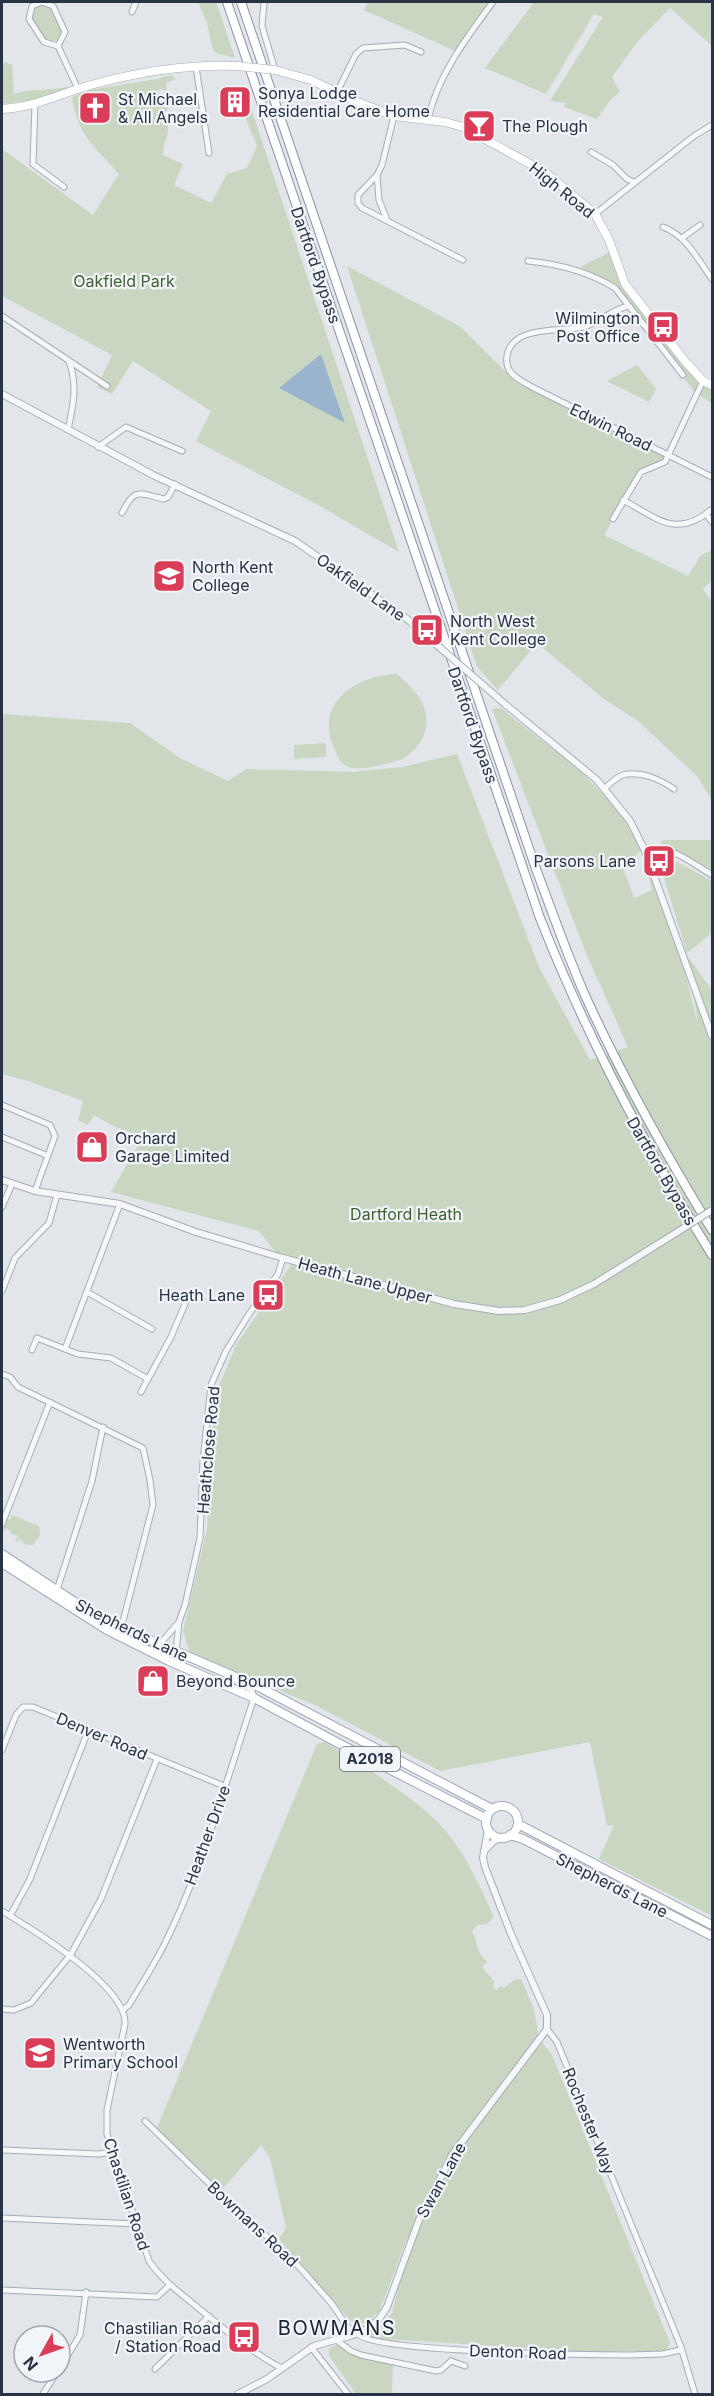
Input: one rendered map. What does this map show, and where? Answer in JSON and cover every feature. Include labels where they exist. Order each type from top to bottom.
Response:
[{"type":"main road","name":"Dartford Bypass","points":[[227,2],[540,918],[573,1000],[617,1092],[662,1173],[712,1255]]},
{"type":"main road","name":"Dartford Bypass","points":[[241,2],[536,869],[565,946],[625,1078],[712,1230]]},
{"type":"main road","name":"High Road","points":[[2,109],[35,104],[78,89],[132,76],[196,67],[238,66],[275,70],[311,80],[394,116],[428,119],[463,128],[545,172],[595,214],[609,240],[625,284],[671,345],[703,381],[712,384]]},
{"type":"main road","name":"Shepherds Lane","points":[[2,1554],[154,1654],[254,1698],[487,1819]]},
{"type":"main road","name":"Shepherds Lane","points":[[2,1563],[70,1608],[120,1632],[177,1652],[259,1687],[492,1809],[508,1807],[516,1814],[518,1824]]},
{"type":"main road","points":[[488,1829],[487,1819],[492,1809]]},
{"type":"main road","points":[[507,1837],[518,1824]]},
{"type":"main road","name":"A2018","points":[[518,1824],[712,1925]]},
{"type":"main road","name":"Shepherds Lane","points":[[488,1829],[494,1836],[523,1839],[712,1936]]},
{"type":"street","points":[[58,46],[65,32],[53,6],[42,2],[32,6],[29,19],[44,42],[58,46],[78,89]]},
{"type":"street","points":[[132,12],[136,2]]},
{"type":"street","points":[[264,2],[262,26],[275,70]]},
{"type":"street","points":[[428,119],[433,98],[456,54],[493,2]]},
{"type":"street","points":[[337,92],[356,54],[363,48],[405,45],[421,52]]},
{"type":"street","points":[[196,67],[209,153]]},
{"type":"street","points":[[35,104],[33,164],[64,187]]},
{"type":"street","points":[[394,116],[382,165],[377,175],[359,193],[358,200],[364,209],[464,260]]},
{"type":"street","points":[[595,214],[694,136],[710,127],[712,135]]},
{"type":"street","points":[[591,152],[613,165],[627,179],[634,182]]},
{"type":"street","points":[[377,175],[379,200],[387,220]]},
{"type":"street","points":[[682,237],[700,225]]},
{"type":"street","points":[[663,227],[675,231],[682,237],[712,279]]},
{"type":"street","points":[[528,261],[563,266],[600,279],[615,288],[683,375]]},
{"type":"street","name":"Edwin Road","points":[[629,306],[582,327],[522,335],[508,348],[506,362],[510,374],[712,477]]},
{"type":"street","points":[[2,316],[107,386]]},
{"type":"street","points":[[663,351],[671,345]]},
{"type":"street","points":[[68,360],[74,374],[75,399],[68,430]]},
{"type":"street","points":[[613,519],[641,472],[665,462],[703,381]]},
{"type":"street","name":"Oakfield Lane","points":[[2,393],[98,447],[295,541],[407,620],[597,780],[630,821],[645,851],[712,1036]]},
{"type":"street","points":[[98,447],[126,427],[182,451]]},
{"type":"street","points":[[122,513],[128,501],[139,493],[147,493],[164,499],[168,497],[175,484]]},
{"type":"street","points":[[623,500],[661,520],[678,526],[691,523],[709,512],[712,522]]},
{"type":"street","points":[[604,789],[621,776],[628,774],[658,779],[674,789]]},
{"type":"street","points":[[645,851],[652,848],[660,849],[683,857],[712,875]]},
{"type":"street","points":[[2,1105],[50,1125],[55,1136],[46,1155],[35,1191]]},
{"type":"street","points":[[2,1137],[46,1155]]},
{"type":"street","name":"Heath Lane Upper","points":[[2,1180],[35,1191],[120,1204],[196,1232],[454,1304],[509,1311],[544,1305],[577,1293],[712,1210]]},
{"type":"street","points":[[2,1207],[12,1184]]},
{"type":"street","points":[[2,1291],[15,1258],[49,1223],[57,1195]]},
{"type":"street","points":[[65,1348],[120,1204]]},
{"type":"street","name":"Heathclose Road","points":[[177,1652],[179,1622],[200,1538],[203,1461],[211,1385],[226,1351],[278,1274],[283,1258]]},
{"type":"street","points":[[87,1292],[152,1329]]},
{"type":"street","points":[[141,1392],[171,1337],[188,1297]]},
{"type":"street","points":[[32,1350],[37,1338],[78,1354],[111,1358],[148,1379]]},
{"type":"street","points":[[2,1374],[10,1377],[18,1387],[143,1448],[153,1505],[120,1632]]},
{"type":"street","points":[[2,1524],[50,1402]]},
{"type":"street","points":[[57,1590],[92,1481],[103,1427]]},
{"type":"street","name":"Heathclose Road","points":[[154,1654],[179,1622]]},
{"type":"street","points":[[177,1652],[186,1668]]},
{"type":"street","points":[[215,1669],[252,1690],[254,1698]]},
{"type":"street","name":"Heather Drive","points":[[123,2010],[129,2005],[164,1945],[194,1874],[254,1698]]},
{"type":"street","name":"Denver Road","points":[[2,1750],[16,1715],[22,1707],[33,1707],[224,1786]]},
{"type":"street","points":[[10,1916],[30,1879],[88,1731]]},
{"type":"street","points":[[2,2009],[15,2010],[32,2004],[71,1954],[101,1899],[157,1759]]},
{"type":"street","name":"Rochester Way","points":[[488,1829],[484,1851],[485,1866],[511,1934],[547,2015],[548,2029],[557,2042],[681,2350],[695,2394]]},
{"type":"street","points":[[484,1851],[495,1840],[507,1837]]},
{"type":"street","points":[[2,1911],[71,1954],[113,1996],[123,2010]]},
{"type":"street","name":"Chastilian Road","points":[[123,2010],[125,2024],[114,2068],[106,2134],[149,2261],[158,2275],[170,2285],[259,2355],[281,2368]]},
{"type":"street","name":"Swan Lane","points":[[355,2335],[376,2323],[386,2310],[419,2220],[452,2155],[548,2029]]},
{"type":"street","name":"Bowmans Road","points":[[145,2121],[222,2196],[293,2260],[332,2304],[355,2335]]},
{"type":"street","points":[[2,2150],[99,2154],[112,2152]]},
{"type":"street","points":[[2,2218],[137,2224]]},
{"type":"street","points":[[2,2290],[86,2292],[157,2298],[170,2285]]},
{"type":"street","points":[[72,2348],[80,2335],[86,2292]]},
{"type":"street","points":[[155,2369],[209,2316]]},
{"type":"street","points":[[238,2394],[267,2379],[311,2347],[355,2335]]},
{"type":"street","name":"Denton Road","points":[[355,2335],[363,2339],[393,2345],[450,2349],[630,2355],[662,2354],[681,2350]]},
{"type":"street","points":[[335,2339],[351,2351],[361,2355],[436,2371],[441,2370],[451,2361]]},
{"type":"street","points":[[311,2347],[348,2394]]},
{"type":"street","points":[[450,2349],[451,2361]]},
{"type":"street","points":[[451,2361],[465,2366]]},
{"type":"green space","points":[[198,2],[216,2],[235,58],[219,54],[197,59],[218,54],[213,50],[207,23]]},
{"type":"green space","points":[[368,2],[489,2],[455,51],[364,10]]},
{"type":"green space","points":[[534,2],[712,2],[712,46],[670,8],[638,41],[612,77],[620,92],[611,99],[597,119],[564,107],[566,103],[550,101],[603,17],[594,14],[546,94],[485,68]]},
{"type":"green space","points":[[44,4],[52,8],[63,32],[60,39],[52,42],[42,38],[31,17],[33,9]]},
{"type":"green space","points":[[5,62],[12,65],[14,94],[70,86],[56,94],[2,104],[2,65]]},
{"type":"green space","name":"Oakfield Park","points":[[171,75],[176,79],[166,83],[167,92],[158,90],[160,102],[165,102],[168,108],[165,113],[168,132],[163,155],[183,164],[174,185],[211,203],[227,174],[247,168],[257,146],[241,99],[243,84],[399,552],[320,506],[196,441],[211,411],[133,361],[112,394],[97,387],[112,355],[2,296],[2,149],[93,215],[119,174],[88,140],[78,122],[72,97],[90,90]],"holes":[[[87,95],[91,98],[93,95],[106,105],[94,119],[80,117],[82,112],[92,115],[93,113],[81,104]],[[321,354],[345,422],[279,388]]]},
{"type":"green space","points":[[612,251],[618,273],[684,360],[712,385],[712,404],[694,391],[616,289],[582,273],[582,266]]},
{"type":"green space","points":[[347,266],[461,327],[509,375],[531,389],[667,455],[664,461],[640,472],[604,535],[688,576],[701,555],[712,550],[712,580],[703,589],[712,602],[712,801],[698,777],[638,721],[604,699],[537,643],[498,690],[477,667]]},
{"type":"green space","points":[[637,365],[656,389],[649,402],[607,381]]},
{"type":"green space","points":[[397,674],[415,691],[423,704],[427,719],[422,739],[410,754],[399,760],[364,768],[348,767],[338,757],[329,730],[330,716],[335,704],[344,694],[368,679]]},
{"type":"green space","name":"Dartford Heath","points":[[501,708],[594,784],[626,823],[641,850],[623,868],[634,898],[652,890],[646,864],[682,961],[698,1024],[688,957],[712,990],[712,1916],[599,1859],[614,1825],[607,1826],[590,1742],[440,1771],[317,1706],[192,1654],[183,1631],[207,1529],[214,1398],[236,1345],[289,1268],[293,1258],[276,1253],[259,1231],[111,1192],[143,1137],[113,1126],[94,1115],[88,1125],[78,1120],[83,1101],[2,1074],[2,714],[130,723],[180,758],[228,781],[246,769],[353,772],[402,767],[457,754],[539,967],[590,1060],[628,1047],[586,953],[492,709]]},
{"type":"green space","points":[[326,743],[326,757],[294,759],[294,745]]},
{"type":"green space","points":[[664,840],[712,840],[712,874],[661,847],[661,842]]},
{"type":"green space","points":[[663,854],[712,881],[712,933],[687,953],[661,868]]},
{"type":"green space","points":[[12,1515],[39,1526],[40,1535],[33,1545],[26,1545],[19,1539],[17,1542],[15,1540],[18,1536],[10,1533],[11,1531],[6,1528],[4,1531],[2,1529]]},
{"type":"green space","points":[[325,1742],[388,1782],[433,1818],[452,1839],[472,1871],[494,1917],[487,1924],[477,1925],[472,1932],[480,1954],[487,1962],[482,1967],[494,1981],[493,1987],[497,1990],[500,1986],[504,1988],[514,1980],[521,1979],[534,2009],[539,2038],[552,2055],[670,2343],[666,2351],[590,2352],[371,2338],[367,2333],[378,2327],[392,2313],[400,2281],[421,2224],[453,2159],[448,2155],[443,2163],[405,2244],[379,2312],[357,2328],[279,2239],[286,2228],[270,2158],[261,2145],[219,2193],[156,2130],[317,1744]]},
{"type":"green space","points":[[337,2345],[357,2357],[393,2364],[392,2394],[356,2394],[329,2356],[329,2349]]},
{"type":"water","points":[[321,354],[345,423],[279,388]]},
{"type":"place","name":"Sonya Lodge Residential Care Home","points":[[235,102]]},
{"type":"place","name":"St Michael & All Angels","points":[[95,108]]},
{"type":"place","name":"The Plough","points":[[479,126]]},
{"type":"place","name":"Wilmington Post Office","points":[[663,327]]},
{"type":"place","name":"North Kent College","points":[[169,576]]},
{"type":"place","name":"North West Kent College","points":[[427,630]]},
{"type":"place","name":"Parsons Lane","points":[[659,861]]},
{"type":"place","name":"Orchard Garage Limited","points":[[92,1147]]},
{"type":"place","name":"Heath Lane","points":[[268,1295]]},
{"type":"place","name":"Beyond Bounce","points":[[153,1681]]},
{"type":"place","name":"Wentworth Primary School","points":[[40,2053]]},
{"type":"place","name":"Chastilian Road / Station Road","points":[[244,2337]]},
{"type":"district","name":"BOWMANS","points":[[337,2328]]}]
